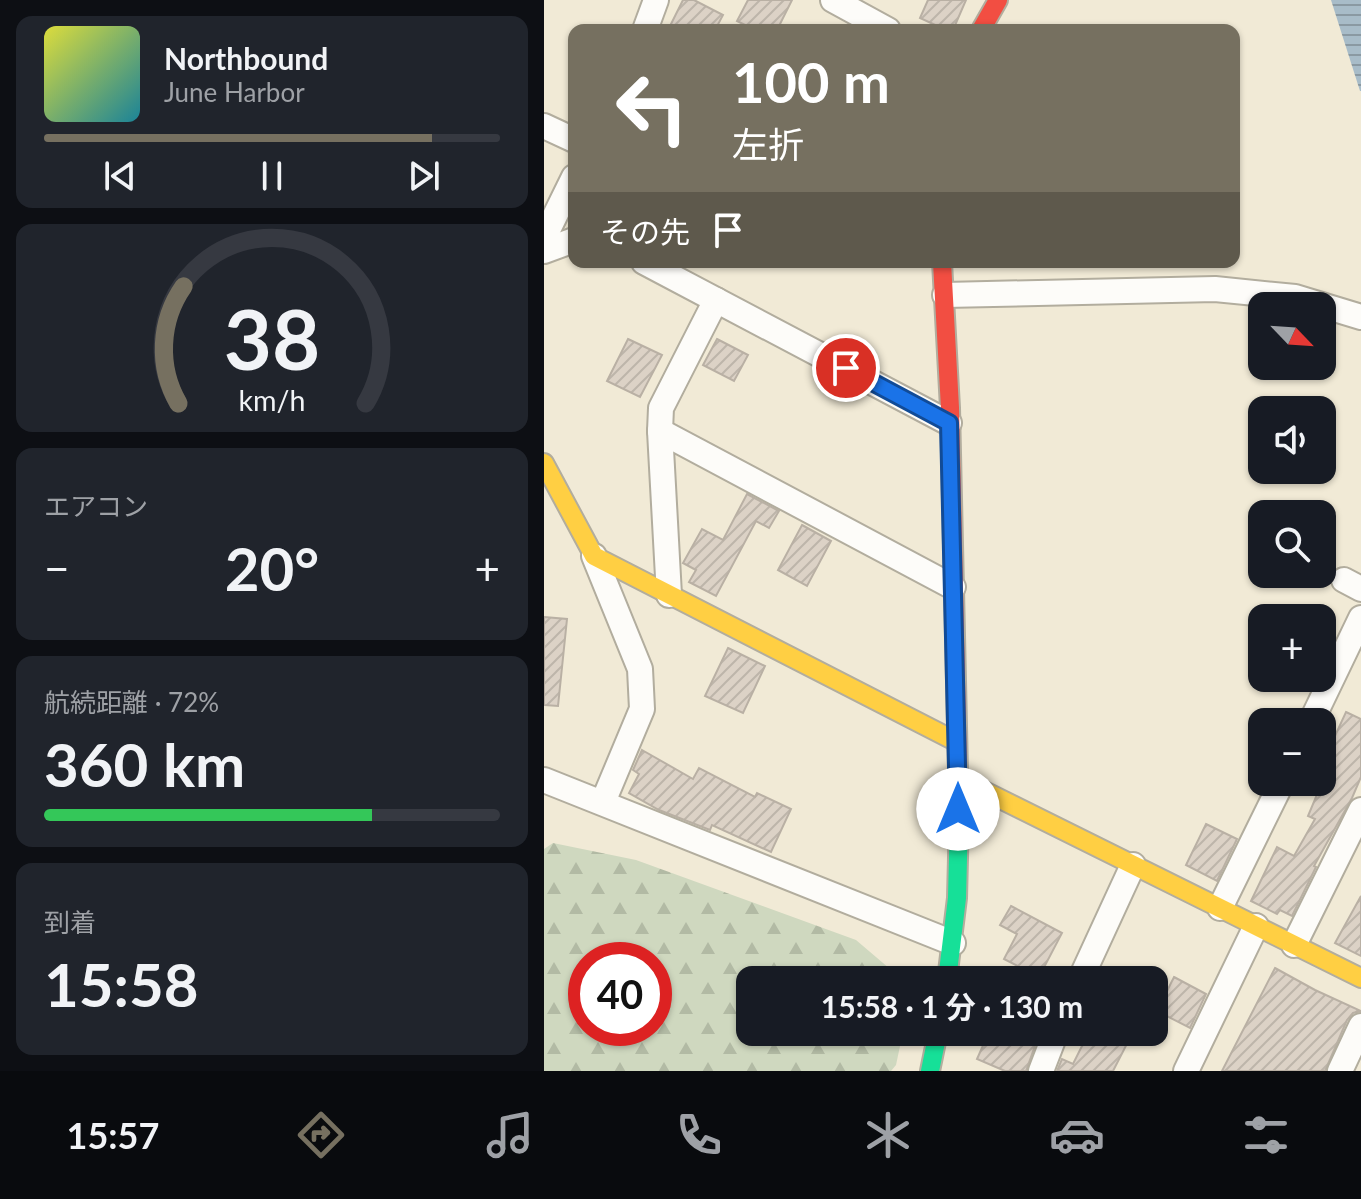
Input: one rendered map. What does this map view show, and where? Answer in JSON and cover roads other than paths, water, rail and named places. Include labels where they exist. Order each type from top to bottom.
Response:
[{"type":"street","points":[[647,24],[656,0]]},
{"type":"street","points":[[833,0],[877,24]]},
{"type":"street","points":[[984,24],[998,0]]},
{"type":"street","points":[[544,126],[568,137]]},
{"type":"street","points":[[544,238],[568,189]]},
{"type":"street","points":[[544,251],[568,242]]},
{"type":"street","points":[[655,268],[949,423]]},
{"type":"street","points":[[943,268],[958,778],[953,943],[949,966]]},
{"type":"street","points":[[945,295],[1215,289],[1295,297],[1361,317]]},
{"type":"street","points":[[669,595],[661,408],[716,300]]},
{"type":"street","points":[[660,431],[953,587]]},
{"type":"street","points":[[544,463],[594,556],[640,669],[642,709],[603,802]]},
{"type":"street","points":[[594,556],[957,742]]},
{"type":"street","points":[[1318,708],[1361,618]]},
{"type":"street","points":[[958,778],[1361,978]]},
{"type":"street","points":[[544,780],[953,943]]},
{"type":"street","points":[[1220,908],[1275,796]]},
{"type":"street","points":[[1294,945],[1361,810]]},
{"type":"street","points":[[1086,966],[1133,865]]},
{"type":"street","points":[[1186,1071],[1256,926]]},
{"type":"street","points":[[1340,1071],[1361,1026]]},
{"type":"street","points":[[930,1071],[935,1046]]},
{"type":"street","points":[[1041,1071],[1051,1046]]},
{"type":"water","points":[[1331,0],[1361,0],[1361,91],[1360,91]]}]
